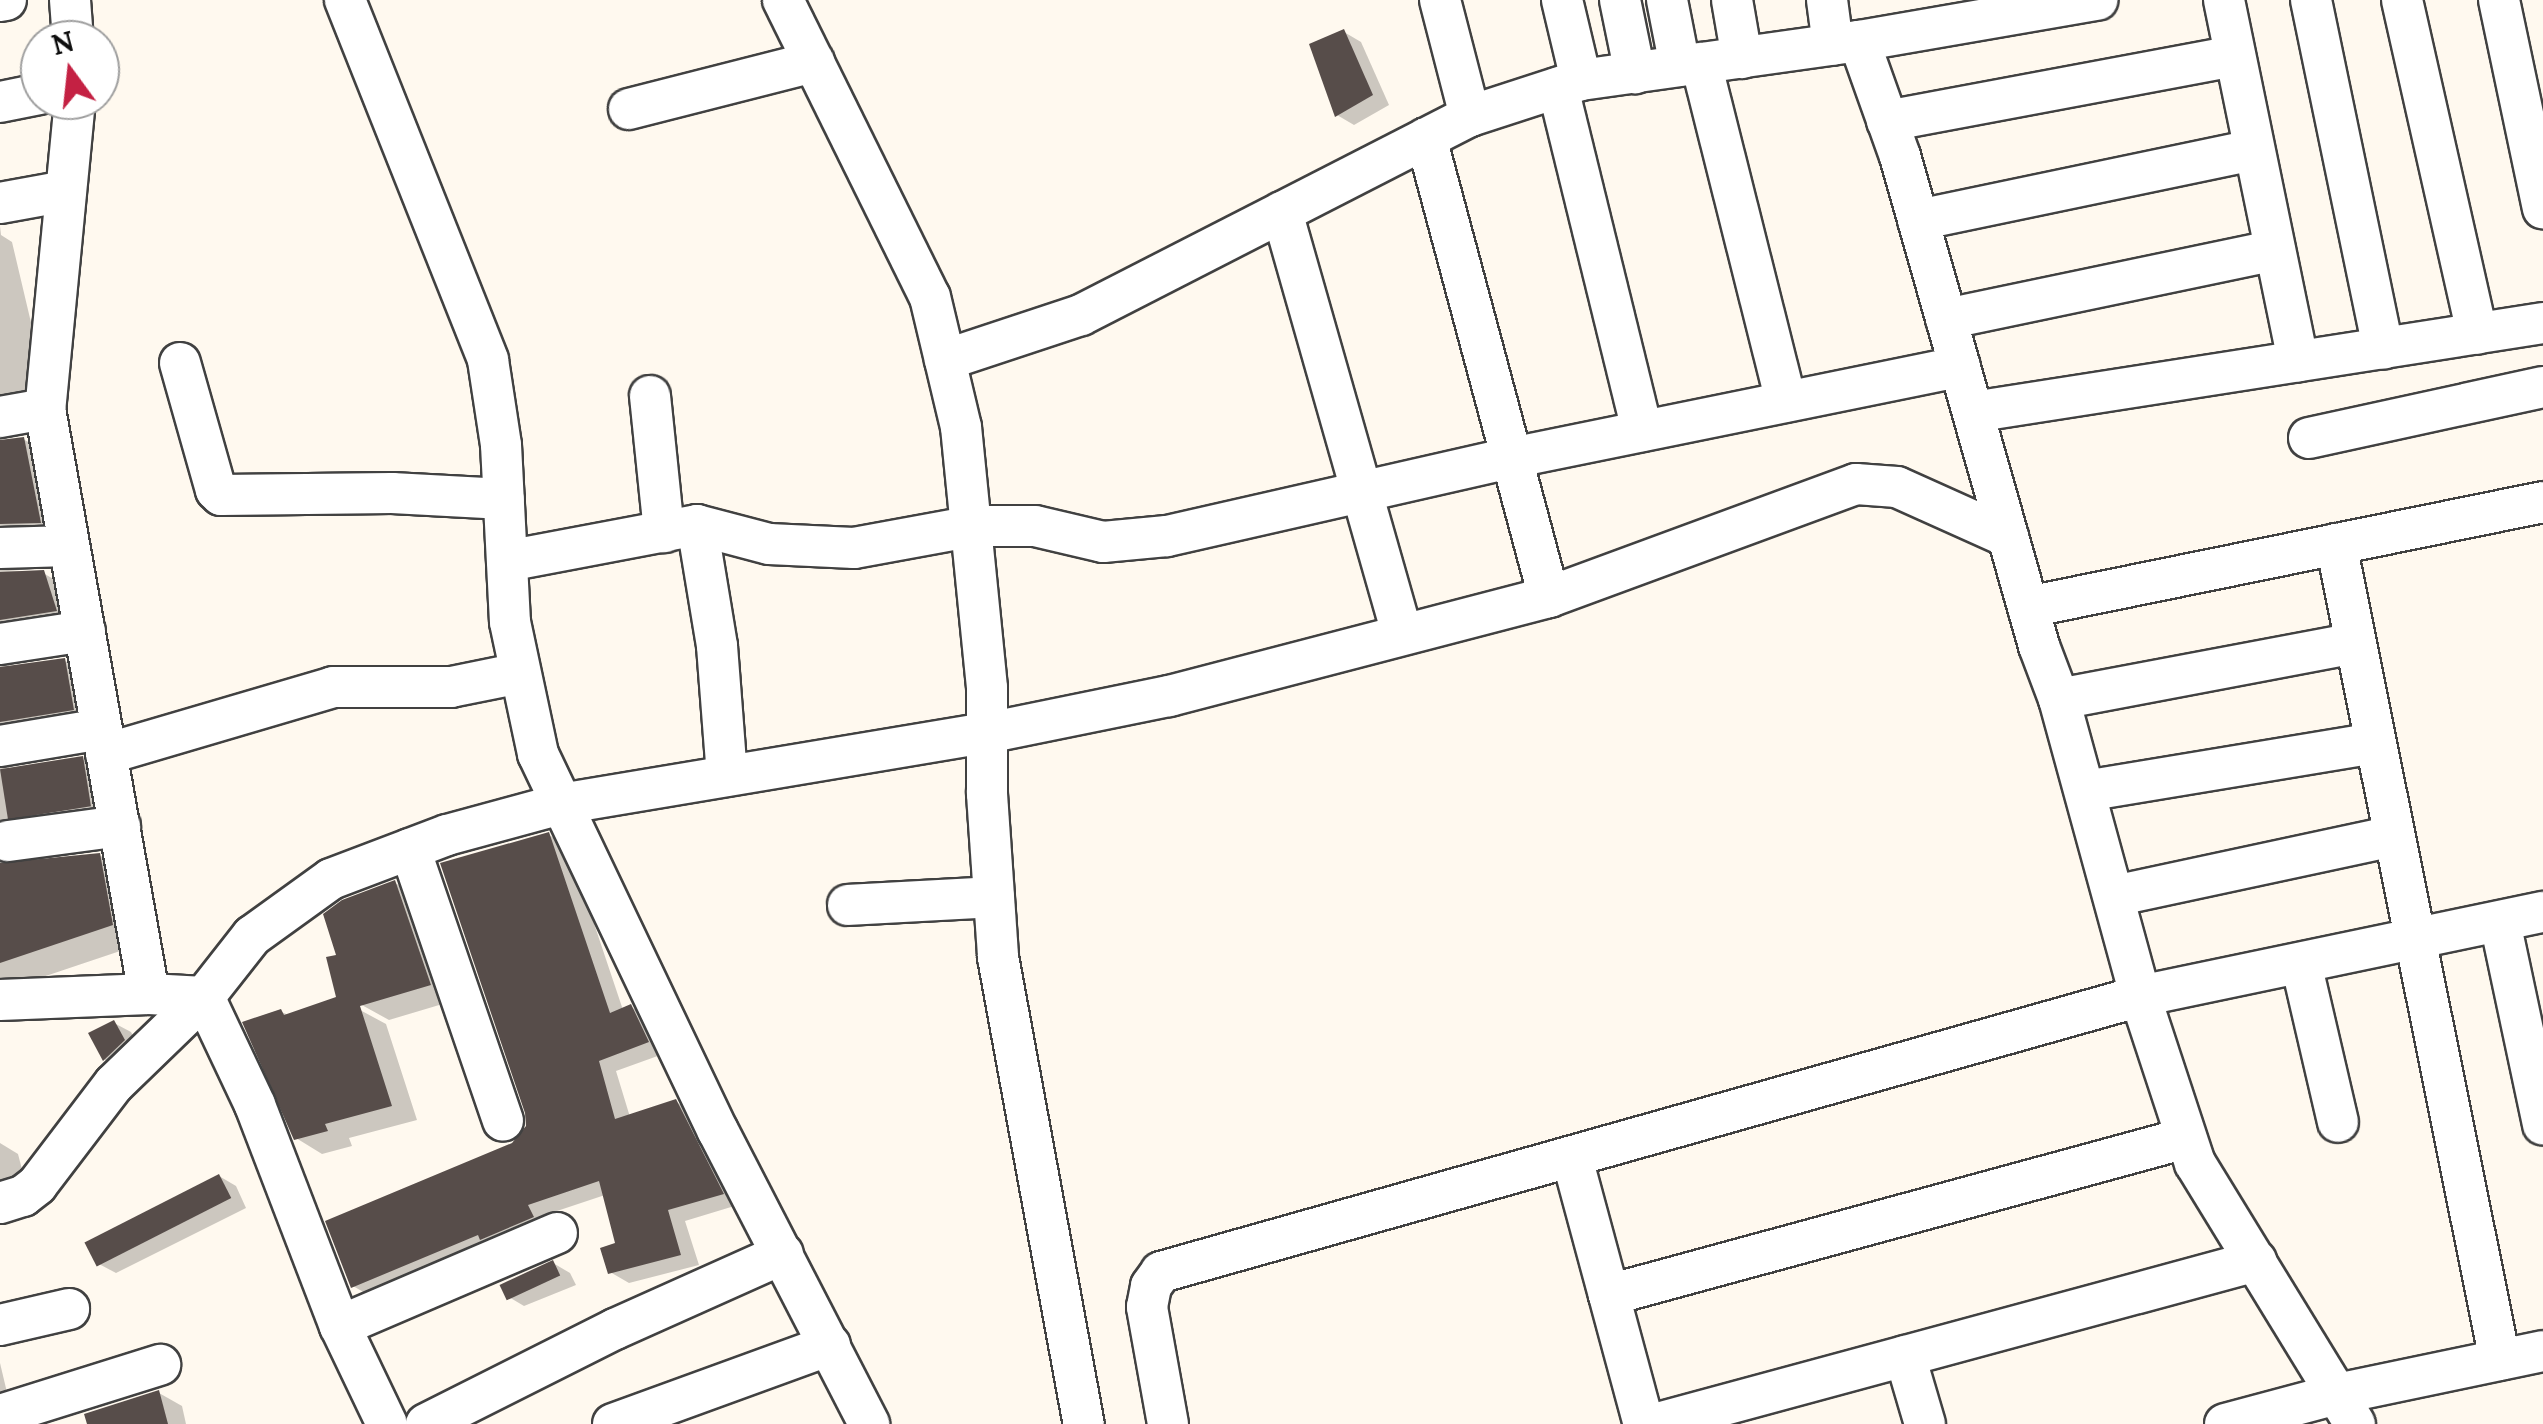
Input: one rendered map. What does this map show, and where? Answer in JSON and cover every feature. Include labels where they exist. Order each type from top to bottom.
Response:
[{"type":"street","points":[[345,0],[488,360],[504,499],[510,622],[538,754],[718,1131],[869,1424]]},
{"type":"street","points":[[783,0],[930,297],[961,427],[974,526],[998,958],[1084,1424]]},
{"type":"street","points":[[1440,0],[1470,116]]},
{"type":"street","points":[[1562,0],[1569,84],[1642,431]]},
{"type":"street","points":[[1620,0],[1635,72]]},
{"type":"street","points":[[1667,0],[1690,65],[1786,402]]},
{"type":"street","points":[[1732,0],[1742,58]]},
{"type":"street","points":[[1827,0],[1887,121],[2028,607],[2059,699],[2140,996],[2186,1138],[2195,1162],[2346,1409]]},
{"type":"street","points":[[2224,0],[2298,361]]},
{"type":"street","points":[[2310,0],[2383,348]]},
{"type":"street","points":[[2402,0],[2477,334]]},
{"type":"street","points":[[2499,0],[2532,100],[2542,203]]},
{"type":"street","points":[[945,360],[1081,315],[1470,116],[1569,84],[1846,43],[1946,14],[2073,2]]},
{"type":"street","points":[[1887,121],[2235,56]]},
{"type":"street","points":[[629,109],[814,62]]},
{"type":"street","points":[[73,120],[45,409],[149,994]]},
{"type":"street","points":[[1426,138],[1550,598]]},
{"type":"street","points":[[1918,220],[2254,150]]},
{"type":"street","points":[[0,203],[66,191]]},
{"type":"street","points":[[1282,212],[1402,633]]},
{"type":"street","points":[[1946,319],[2275,250]]},
{"type":"street","points":[[1972,412],[2543,324]]},
{"type":"street","points":[[180,363],[221,495],[392,492],[504,499]]},
{"type":"street","points":[[507,561],[680,528],[769,544],[854,548],[974,526],[1035,526],[1103,542],[1168,536],[1511,458],[1960,367]]},
{"type":"street","points":[[2310,438],[2543,386]]},
{"type":"street","points":[[650,396],[680,528],[717,646],[727,776]]},
{"type":"street","points":[[0,417],[45,409]]},
{"type":"street","points":[[0,1203],[23,1196],[37,1184],[114,1084],[204,997],[252,936],[330,878],[410,849],[561,804],[987,733],[1169,696],[1550,598],[1856,484],[1898,488],[2008,537]]},
{"type":"street","points":[[2028,607],[2543,502]]},
{"type":"street","points":[[2336,544],[2500,1360]]},
{"type":"street","points":[[0,548],[69,546]]},
{"type":"street","points":[[0,644],[84,631]]},
{"type":"street","points":[[2059,699],[2356,643]]},
{"type":"street","points":[[0,746],[104,742],[333,687],[451,687],[520,674]]},
{"type":"street","points":[[2084,791],[2376,743]]},
{"type":"street","points":[[8,841],[120,826]]},
{"type":"street","points":[[2114,896],[2394,836]]},
{"type":"street","points":[[410,849],[504,1121]]},
{"type":"street","points":[[848,905],[994,897]]},
{"type":"street","points":[[1168,1424],[1147,1308],[1151,1286],[1161,1272],[2140,996],[2543,912]]},
{"type":"street","points":[[2500,922],[2543,1124]]},
{"type":"street","points":[[2301,963],[2338,1122]]},
{"type":"street","points":[[0,1000],[149,994],[204,997]]},
{"type":"street","points":[[204,997],[255,1105],[340,1326],[387,1424]]},
{"type":"street","points":[[1609,1295],[2186,1138]]},
{"type":"street","points":[[1572,1158],[1644,1424]]},
{"type":"street","points":[[340,1326],[557,1233]]},
{"type":"street","points":[[426,1424],[615,1329],[783,1254]]},
{"type":"street","points":[[1654,1424],[2256,1261]]},
{"type":"street","points":[[0,1324],[69,1310]]},
{"type":"street","points":[[613,1424],[830,1345]]},
{"type":"street","points":[[2225,1424],[2346,1409],[2543,1350]]},
{"type":"street","points":[[1905,1356],[1925,1424]]},
{"type":"street","points":[[3,1424],[0,1414],[160,1366]]},
{"type":"building","points":[[1344,29],[1373,95],[1335,117],[1309,44]]},
{"type":"building","points":[[24,437],[41,523],[0,524],[0,440]]},
{"type":"building","points":[[44,570],[57,611],[0,620],[0,572]]},
{"type":"building","points":[[65,658],[74,710],[0,722],[0,667]]},
{"type":"building","points":[[83,756],[91,806],[8,820],[0,769]]},
{"type":"building","points":[[549,832],[610,1013],[631,1004],[649,1042],[599,1061],[615,1119],[676,1099],[724,1194],[668,1210],[681,1255],[608,1274],[600,1248],[615,1243],[599,1181],[528,1205],[534,1217],[480,1240],[478,1235],[351,1288],[325,1221],[512,1143],[526,1126],[525,1113],[440,863]]},
{"type":"building","points":[[100,853],[113,925],[0,963],[0,863]]},
{"type":"building","points":[[395,880],[431,985],[360,1006],[392,1106],[325,1124],[328,1131],[294,1140],[242,1022],[281,1009],[284,1015],[336,997],[326,957],[336,955],[323,914],[342,900]]},
{"type":"building","points":[[114,1020],[125,1040],[103,1061],[88,1033]]},
{"type":"building","points":[[219,1174],[231,1198],[97,1267],[84,1243]]},
{"type":"building","points":[[553,1260],[560,1275],[507,1300],[500,1285]]},
{"type":"building","points":[[159,1390],[168,1424],[87,1424],[84,1414]]}]
